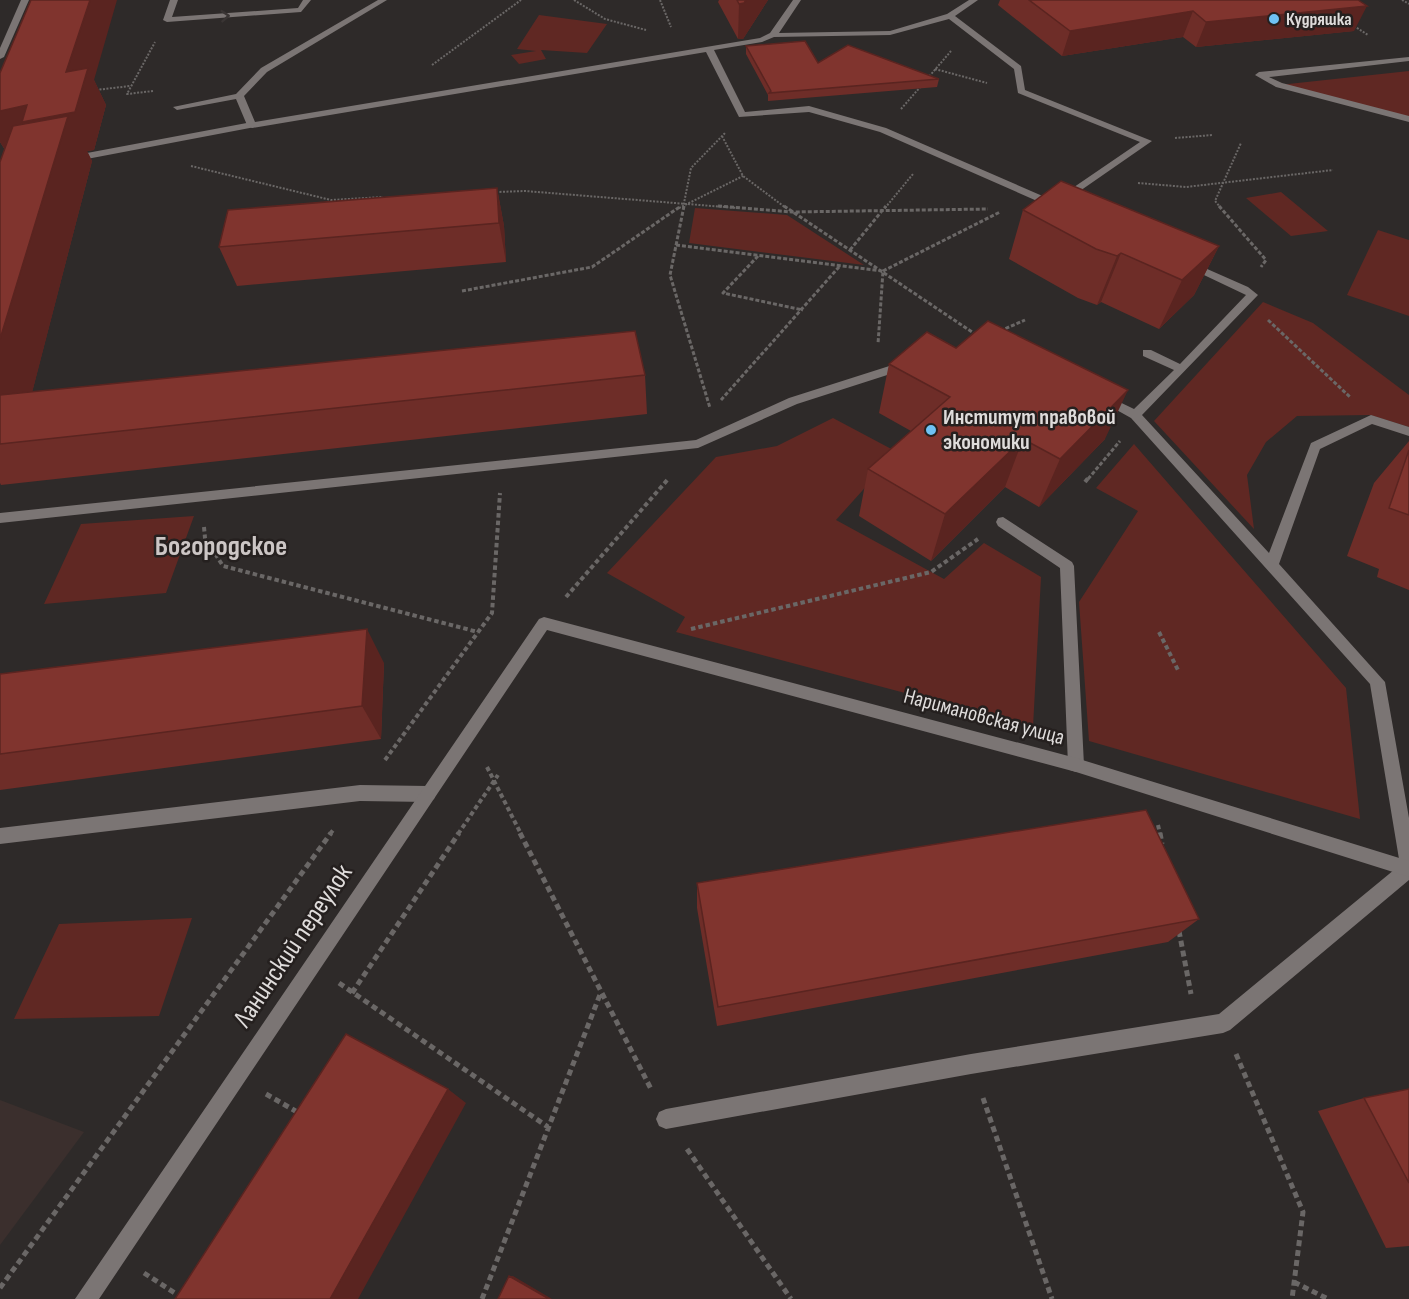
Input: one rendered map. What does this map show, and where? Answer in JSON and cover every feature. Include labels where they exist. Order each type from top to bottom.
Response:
[{"type":"street","points":[[0,57],[25,0]]},
{"type":"street","points":[[174,0],[167,20],[301,10],[307,0]]},
{"type":"street","points":[[177,107],[239,96],[264,70],[383,0]]},
{"type":"street","points":[[772,35],[796,0]]},
{"type":"street","points":[[57,162],[252,125],[706,50],[762,40],[772,35],[890,33],[950,16],[974,0]]},
{"type":"street","points":[[950,16],[1018,68],[1021,91],[1148,141]]},
{"type":"street","points":[[706,50],[742,115],[809,109],[883,130],[1064,210]]},
{"type":"street","points":[[1409,60],[1259,75],[1279,85],[1409,119]]},
{"type":"street","points":[[239,96],[252,125]]},
{"type":"street","points":[[1054,205],[1148,141]]},
{"type":"street","points":[[1137,417],[1249,302],[1253,295],[1180,261]]},
{"type":"street","points":[[1147,353],[1182,369]]},
{"type":"street","points":[[0,518],[698,444],[793,401],[918,360]]},
{"type":"street","points":[[666,1119],[971,1064],[1223,1023],[1409,869],[1377,682],[1137,417],[1092,394]]},
{"type":"street","points":[[1272,565],[1315,446],[1371,419],[1409,432]]},
{"type":"street","points":[[1003,522],[1067,566],[1076,765]]},
{"type":"street","name":"Ланинский переулок","points":[[86,1299],[544,622]]},
{"type":"street","name":"Наримановская улица","points":[[544,622],[1076,765],[1409,869]]},
{"type":"street","points":[[0,836],[360,793],[428,794]]},
{"type":"path","points":[[427,69],[521,0]]},
{"type":"path","points":[[574,0],[605,19],[646,31]]},
{"type":"path","points":[[660,0],[677,41],[706,50]]},
{"type":"path","points":[[1402,0],[1409,4]]},
{"type":"path","points":[[167,20],[127,94],[187,87],[195,104]]},
{"type":"path","points":[[883,130],[969,31]]},
{"type":"path","points":[[935,69],[1021,91]]},
{"type":"path","points":[[90,91],[131,86]]},
{"type":"path","points":[[742,115],[692,168],[670,275],[711,411],[839,267]]},
{"type":"path","points":[[1148,141],[1213,135]]},
{"type":"path","points":[[722,136],[743,176],[792,212],[983,339]]},
{"type":"path","points":[[1241,143],[1215,201],[1266,260],[1244,289]]},
{"type":"path","points":[[850,250],[921,164],[921,146]]},
{"type":"path","points":[[181,164],[331,200],[388,197]]},
{"type":"path","points":[[1092,178],[1186,187],[1333,170]]},
{"type":"path","points":[[462,291],[592,267],[684,204],[743,176]]},
{"type":"path","points":[[491,193],[525,191],[792,212],[1008,208],[883,272],[676,245]]},
{"type":"path","points":[[758,255],[723,292],[803,310]]},
{"type":"path","points":[[876,374],[883,272]]},
{"type":"path","points":[[1249,302],[1371,419]]},
{"type":"path","points":[[993,335],[1025,320]]},
{"type":"path","points":[[1085,482],[1137,417]]},
{"type":"path","points":[[544,622],[698,444]]},
{"type":"path","points":[[0,1288],[492,613],[501,465]]},
{"type":"path","points":[[202,497],[205,538],[223,566],[478,632]]},
{"type":"path","points":[[687,629],[931,573],[1003,522]]},
{"type":"path","points":[[1159,632],[1179,672]]},
{"type":"path","points":[[470,733],[666,1119],[791,1299]]},
{"type":"path","points":[[352,993],[498,775]]},
{"type":"path","points":[[1151,789],[1164,855]]},
{"type":"path","points":[[1177,924],[1197,1028]]},
{"type":"path","points":[[337,982],[548,1127]]},
{"type":"path","points":[[482,1299],[601,991]]},
{"type":"path","points":[[1223,1023],[1303,1212],[1292,1299]]},
{"type":"path","points":[[971,1064],[1052,1299]]},
{"type":"path","points":[[237,1077],[303,1115]]},
{"type":"path","points":[[116,1254],[184,1299]]},
{"type":"path","points":[[1294,1282],[1328,1299]]},
{"type":"shaded area","points":[[539,15],[607,24],[587,53],[541,50],[546,59],[519,64],[511,55],[536,51],[517,49]]},
{"type":"shaded area","points":[[1409,71],[1409,119],[1279,85]]},
{"type":"shaded area","points":[[1281,192],[1328,231],[1291,236],[1246,198]]},
{"type":"shaded area","points":[[695,208],[787,215],[864,265],[689,243]]},
{"type":"shaded area","points":[[1378,230],[1409,240],[1409,316],[1347,295]]},
{"type":"shaded area","points":[[1263,302],[1313,323],[1409,395],[1409,427],[1370,415],[1297,416],[1266,442],[1247,475],[1254,529],[1154,421]]},
{"type":"shaded area","points":[[833,418],[897,452],[836,520],[944,579],[984,543],[1041,577],[1033,727],[676,632],[685,617],[607,573],[716,457],[777,446]]},
{"type":"shaded area","points":[[1134,444],[1346,688],[1360,819],[1089,741],[1079,602],[1138,511],[1096,488]]},
{"type":"shaded area","points":[[194,516],[166,593],[44,604],[81,524]]},
{"type":"shaded area","points":[[192,918],[159,1016],[14,1019],[59,924]]},
{"type":"shaded area","points":[[0,1100],[84,1132],[0,1245]]},
{"type":"building","points":[[31,0],[90,0],[66,72],[88,68],[75,112],[22,122],[27,105],[0,111],[0,73]]},
{"type":"building","points":[[737,0],[746,0],[739,4]]},
{"type":"building","points":[[1029,0],[1358,0],[1367,6],[1206,22],[1193,11],[1070,31]]},
{"type":"building","points":[[805,41],[818,63],[848,45],[939,79],[769,93],[771,91],[746,46]]},
{"type":"building","points":[[68,116],[0,339],[0,162],[13,126]]},
{"type":"building","points":[[1061,181],[1219,246],[1182,280],[1121,253],[1117,256],[1096,249],[1023,210]]},
{"type":"building","points":[[497,188],[499,223],[219,247],[228,210]]},
{"type":"building","points":[[988,321],[1128,390],[1060,459],[1023,439],[945,514],[868,469],[950,397],[889,364],[927,332],[956,348]]},
{"type":"building","points":[[635,331],[645,375],[0,444],[0,395]]},
{"type":"building","points":[[1409,450],[1409,515],[1389,508]]},
{"type":"building","points":[[367,629],[362,706],[0,754],[0,674]]},
{"type":"building","points":[[1146,810],[1199,919],[718,1007],[697,883]]},
{"type":"building","points":[[346,1034],[448,1089],[330,1299],[175,1299]]},
{"type":"building","points":[[1409,1089],[1409,1183],[1364,1098]]},
{"type":"building","points":[[509,1276],[549,1299],[498,1299]]},
{"type":"place","name":"Кудряшка","points":[[1274,19]]},
{"type":"place","name":"Институт правовой экономики","points":[[931,430]]},
{"type":"district","name":"Богородское","points":[[221,546]]}]
